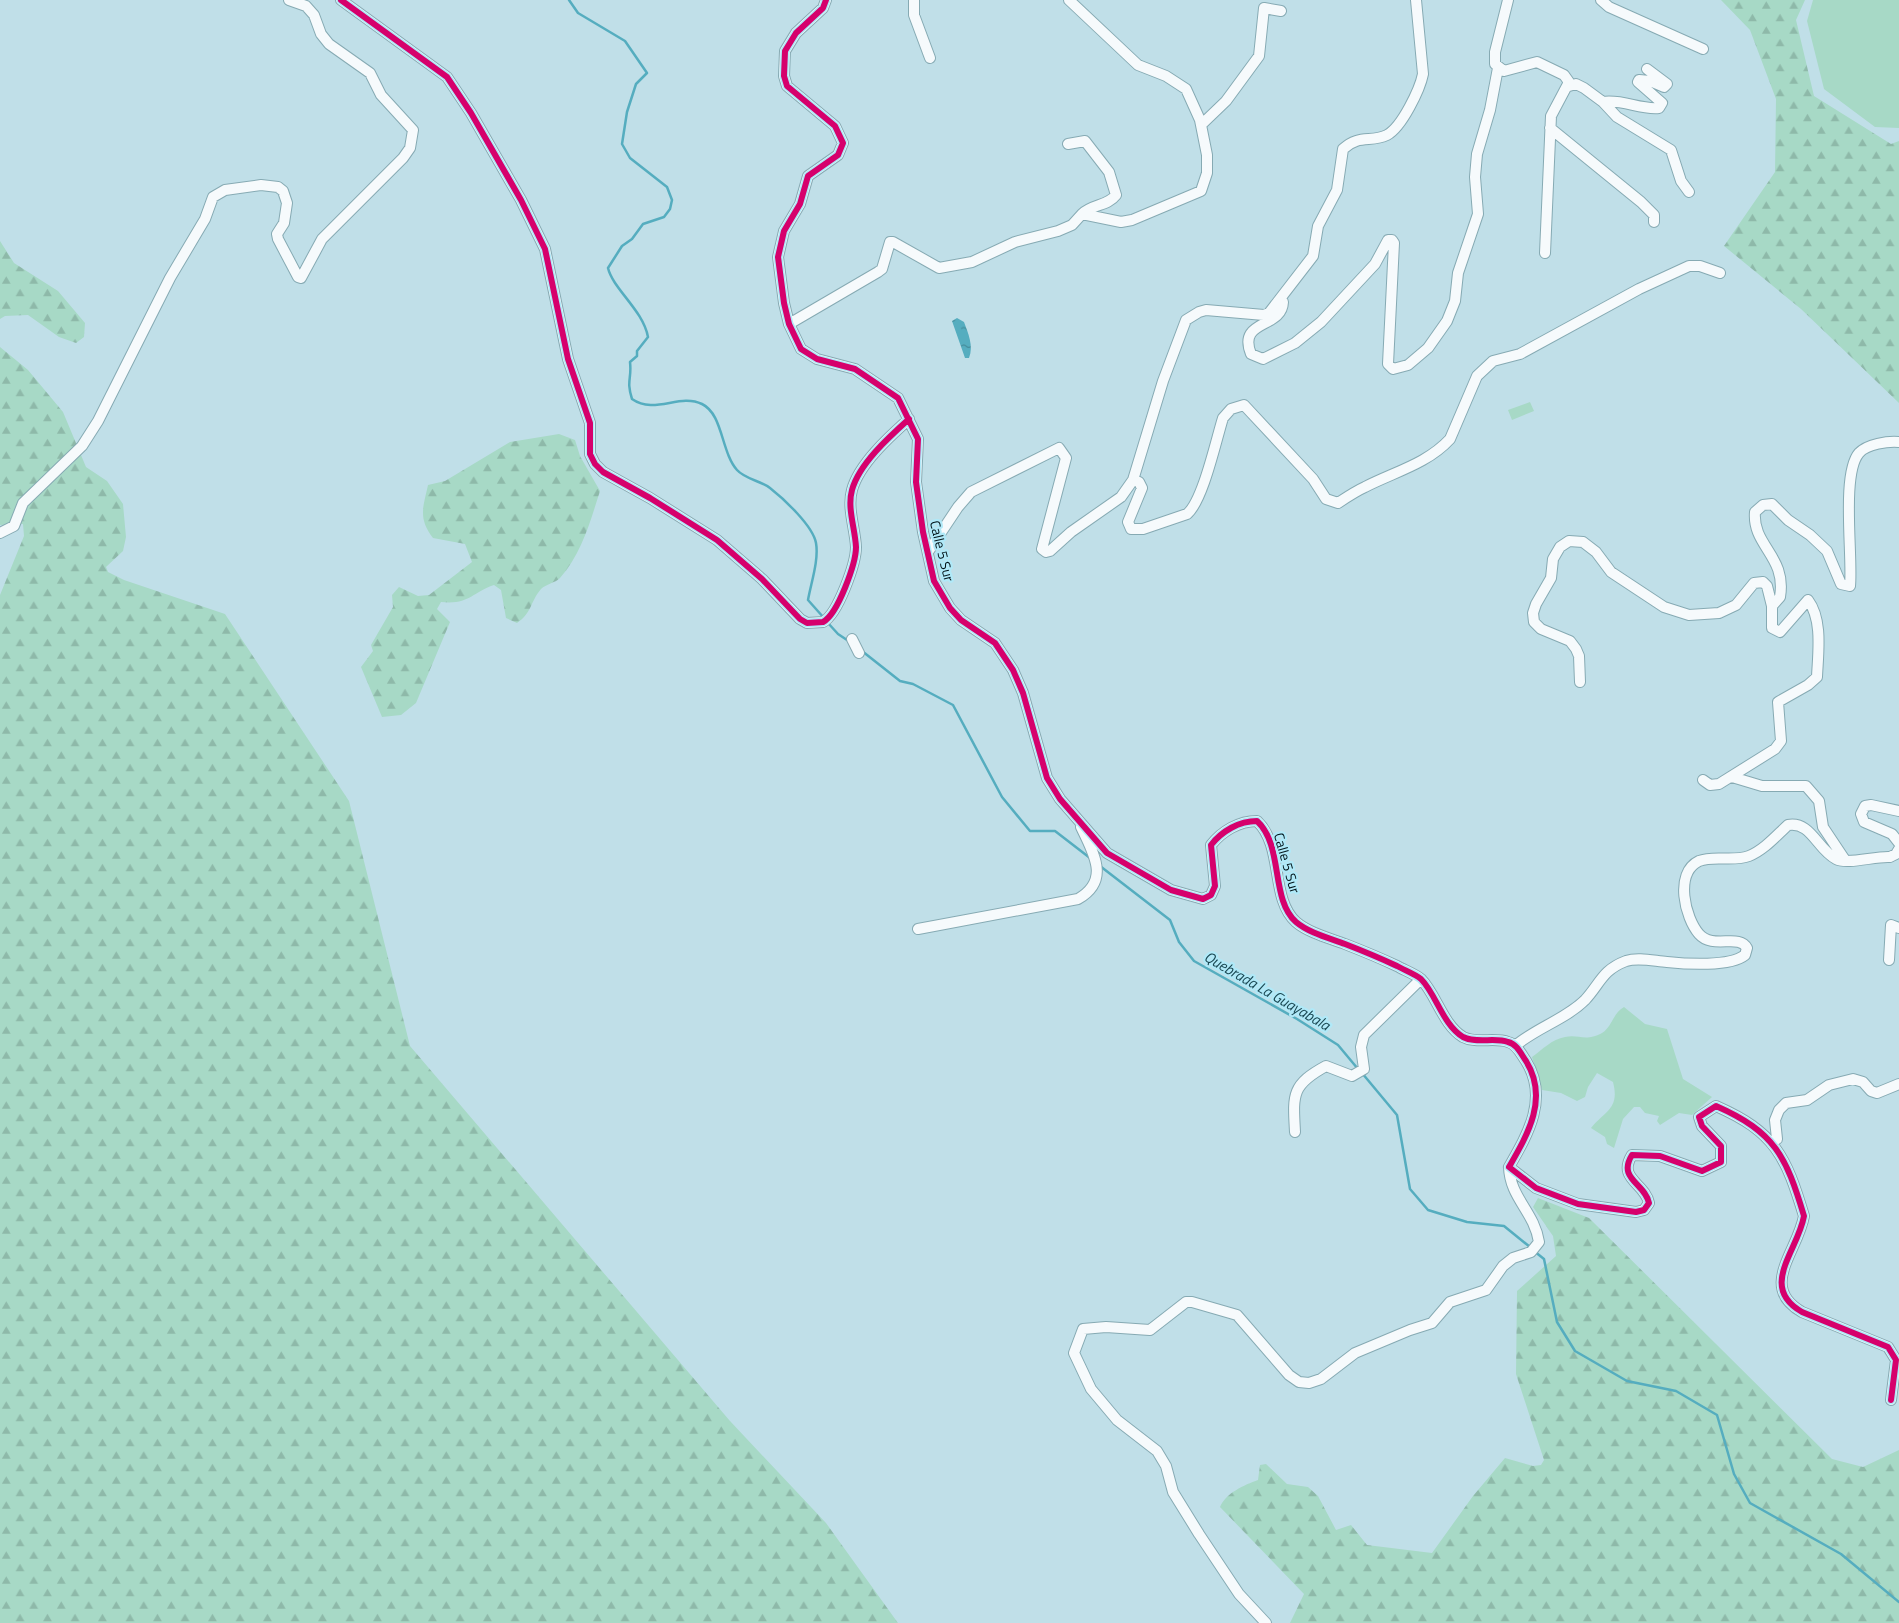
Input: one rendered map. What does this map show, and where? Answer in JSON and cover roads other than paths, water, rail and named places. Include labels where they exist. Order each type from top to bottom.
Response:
[{"type":"street","points":[[0,532],[14,526],[23,503],[82,446],[105,408],[170,278],[205,219],[210,200],[216,193],[262,185],[278,187],[283,191],[287,204],[284,223],[277,234],[278,239],[298,277],[301,278],[322,239],[392,170],[410,148],[413,130],[381,95],[370,73],[329,44],[321,34],[314,15],[306,6],[289,0]]},
{"type":"street","points":[[341,0],[447,77],[471,113],[521,200],[545,250],[568,359],[590,423],[590,454],[595,464],[603,472],[664,506],[717,540],[762,579],[800,620],[807,623],[825,621],[837,607],[856,548],[851,506],[852,490],[869,460],[883,442],[909,419]]},
{"type":"street","name":"Calle 5 Sur","points":[[826,0],[823,8],[796,33],[785,51],[784,76],[788,86],[834,126],[843,143],[838,154],[808,176],[800,204],[784,231],[778,257],[784,303],[790,324],[804,352],[817,359],[855,369],[898,398],[918,439],[916,482],[934,581],[950,608],[961,620],[995,642],[1013,670],[1023,693],[1047,778],[1079,822],[1107,853],[1172,890],[1203,899],[1211,895],[1215,886],[1211,845],[1220,833],[1248,821],[1257,822],[1264,828],[1274,855],[1287,910],[1297,922],[1316,933],[1382,959],[1420,979]]},
{"type":"street","points":[[914,0],[914,15],[930,58]]},
{"type":"street","points":[[1069,0],[1138,65],[1166,76],[1186,88],[1201,125],[1207,155],[1207,173],[1199,193],[1132,220],[1121,222],[1082,214]]},
{"type":"street","points":[[928,552],[958,507],[971,492],[1059,448],[1066,458],[1042,549],[1046,552],[1120,497],[1133,480],[1163,381],[1186,320],[1202,310],[1264,315],[1280,300],[1288,286],[1313,256],[1318,226],[1337,190],[1343,150],[1357,140],[1388,134],[1398,126],[1421,84],[1423,74],[1416,0]]},
{"type":"street","points":[[1508,0],[1495,52],[1494,64],[1504,71],[1537,62],[1564,75],[1569,82],[1569,86],[1552,116],[1550,128],[1546,253]]},
{"type":"street","points":[[1601,0],[1609,7],[1703,49]]},
{"type":"street","points":[[1201,125],[1226,101],[1260,56],[1264,8],[1281,12]]},
{"type":"street","points":[[1280,300],[1283,302],[1281,310],[1274,318],[1252,330],[1248,336],[1251,354],[1258,359],[1263,359],[1294,343],[1321,322],[1375,264],[1388,240],[1392,240],[1394,243],[1388,364],[1393,369],[1408,365],[1428,348],[1447,321],[1455,301],[1458,273],[1478,214],[1475,177],[1476,154],[1490,110],[1498,68]]},
{"type":"street","points":[[1603,102],[1614,100],[1651,109],[1659,108],[1662,103],[1638,82],[1639,80],[1650,81],[1664,87],[1667,84],[1647,69]]},
{"type":"street","points":[[1569,86],[1576,84],[1603,102],[1617,117],[1671,150],[1681,180],[1689,192]]},
{"type":"street","points":[[1550,128],[1642,202],[1654,215],[1654,222]]},
{"type":"street","points":[[790,324],[882,269],[890,242],[939,268],[972,262],[1015,242],[1058,231],[1072,225],[1086,210],[1110,202],[1116,195],[1109,172],[1094,155],[1089,144],[1085,141],[1068,144]]},
{"type":"street","points":[[1133,480],[1139,482],[1142,488],[1128,522],[1131,529],[1143,529],[1187,514],[1192,510],[1200,495],[1223,418],[1231,409],[1244,405],[1313,479],[1326,499],[1338,503],[1363,487],[1421,462],[1443,447],[1450,440],[1477,376],[1493,361],[1520,354],[1639,289],[1689,266],[1700,266],[1720,273]]},
{"type":"street","points":[[1772,606],[1780,598],[1780,574],[1777,562],[1754,524],[1755,512],[1763,505],[1772,504],[1788,520],[1810,535],[1827,551],[1841,584],[1850,586],[1848,518],[1854,466],[1858,454],[1865,447],[1899,442]]},
{"type":"street","points":[[1580,682],[1579,656],[1576,649],[1570,641],[1540,629],[1534,622],[1533,613],[1551,578],[1553,559],[1560,547],[1569,541],[1583,542],[1611,572],[1664,607],[1689,615],[1719,613],[1736,605],[1754,583],[1763,582],[1767,586],[1772,606],[1772,628],[1780,632],[1808,600],[1816,610],[1818,651],[1816,677],[1808,685],[1778,702],[1781,741],[1775,749],[1719,784],[1710,785],[1703,780]]},
{"type":"street","points":[[852,640],[859,653]]},
{"type":"street","points":[[1732,776],[1762,786],[1806,786],[1819,801],[1823,827],[1845,860]]},
{"type":"street","points":[[1899,812],[1872,805],[1865,806],[1861,814],[1864,822],[1892,834],[1899,843]]},
{"type":"street","points":[[918,929],[1078,899],[1092,888],[1098,869],[1094,855],[1079,822]]},
{"type":"street","points":[[1515,1046],[1528,1034],[1580,1004],[1608,970],[1627,961],[1639,959],[1674,963],[1715,964],[1734,961],[1745,955],[1747,948],[1744,943],[1738,941],[1716,942],[1707,940],[1700,935],[1691,921],[1684,901],[1686,882],[1692,868],[1700,861],[1747,857],[1758,851],[1793,824],[1807,829],[1823,851],[1838,860],[1890,857],[1899,849]]},
{"type":"street","points":[[1889,960],[1891,925],[1899,928]]},
{"type":"street","points":[[1266,1623],[1239,1594],[1172,1492],[1166,1466],[1156,1451],[1117,1420],[1091,1389],[1074,1353],[1083,1329],[1106,1327],[1150,1330],[1186,1302],[1208,1306],[1237,1315],[1289,1375],[1299,1382],[1308,1383],[1321,1379],[1355,1353],[1410,1330],[1432,1324],[1454,1298],[1476,1295],[1486,1290],[1503,1266],[1513,1258],[1533,1250],[1539,1242],[1537,1229],[1510,1182],[1509,1167],[1532,1126],[1536,1108],[1536,1091],[1529,1067],[1515,1046],[1508,1042],[1465,1038],[1457,1033],[1435,1004],[1420,979],[1375,1021],[1364,1035],[1361,1047],[1362,1071],[1352,1076],[1326,1066],[1297,1089],[1293,1099],[1295,1132]]},
{"type":"street","points":[[1771,1143],[1777,1139],[1775,1120],[1779,1110],[1786,1103],[1806,1100],[1825,1087],[1853,1079],[1862,1082],[1871,1091],[1877,1093],[1884,1092],[1899,1084]]},
{"type":"street","points":[[1509,1167],[1536,1188],[1578,1204],[1636,1212],[1644,1210],[1649,1203],[1648,1197],[1628,1173],[1627,1163],[1632,1155],[1660,1156],[1702,1170],[1720,1162],[1721,1146],[1702,1126],[1699,1117],[1716,1106],[1738,1116],[1780,1152],[1788,1168],[1804,1216],[1802,1227],[1780,1277],[1784,1298],[1791,1306],[1802,1312],[1888,1347],[1896,1360],[1891,1400],[1899,1387]]},
{"type":"water","points":[[957,318],[964,322],[969,335],[971,349],[969,358],[965,358],[952,321]]},
{"type":"waterway","name":"Quebrada La Guayabala","points":[[569,0],[578,13],[625,41],[647,73],[636,84],[627,112],[622,144],[630,158],[667,187],[672,200],[670,209],[664,217],[643,224],[632,239],[622,246],[608,268],[616,284],[640,318],[648,337],[637,351],[637,356],[630,362],[629,388],[632,399],[649,405],[693,401],[709,409],[714,416],[728,454],[737,470],[744,476],[776,493],[797,513],[814,536],[817,550],[808,600],[824,618]]},
{"type":"waterway","name":"Quebrada La Guayabala","points":[[828,623],[838,634],[850,642]]},
{"type":"waterway","name":"Quebrada La Guayabala","points":[[862,651],[900,681],[913,684],[953,705],[1002,797],[1030,831],[1055,831],[1090,858]]},
{"type":"waterway","name":"Quebrada La Guayabala","points":[[1100,866],[1170,920],[1179,942],[1194,961],[1297,1019],[1338,1045],[1358,1069]]},
{"type":"waterway","name":"Quebrada La Guayabala","points":[[1362,1073],[1397,1115],[1410,1189],[1428,1210],[1467,1222],[1504,1226],[1530,1247]]},
{"type":"waterway","name":"Quebrada La Guayabala","points":[[1534,1251],[1544,1259],[1557,1322],[1575,1351],[1627,1381],[1676,1391],[1717,1415],[1734,1474],[1750,1503],[1841,1554],[1899,1602]]}]
